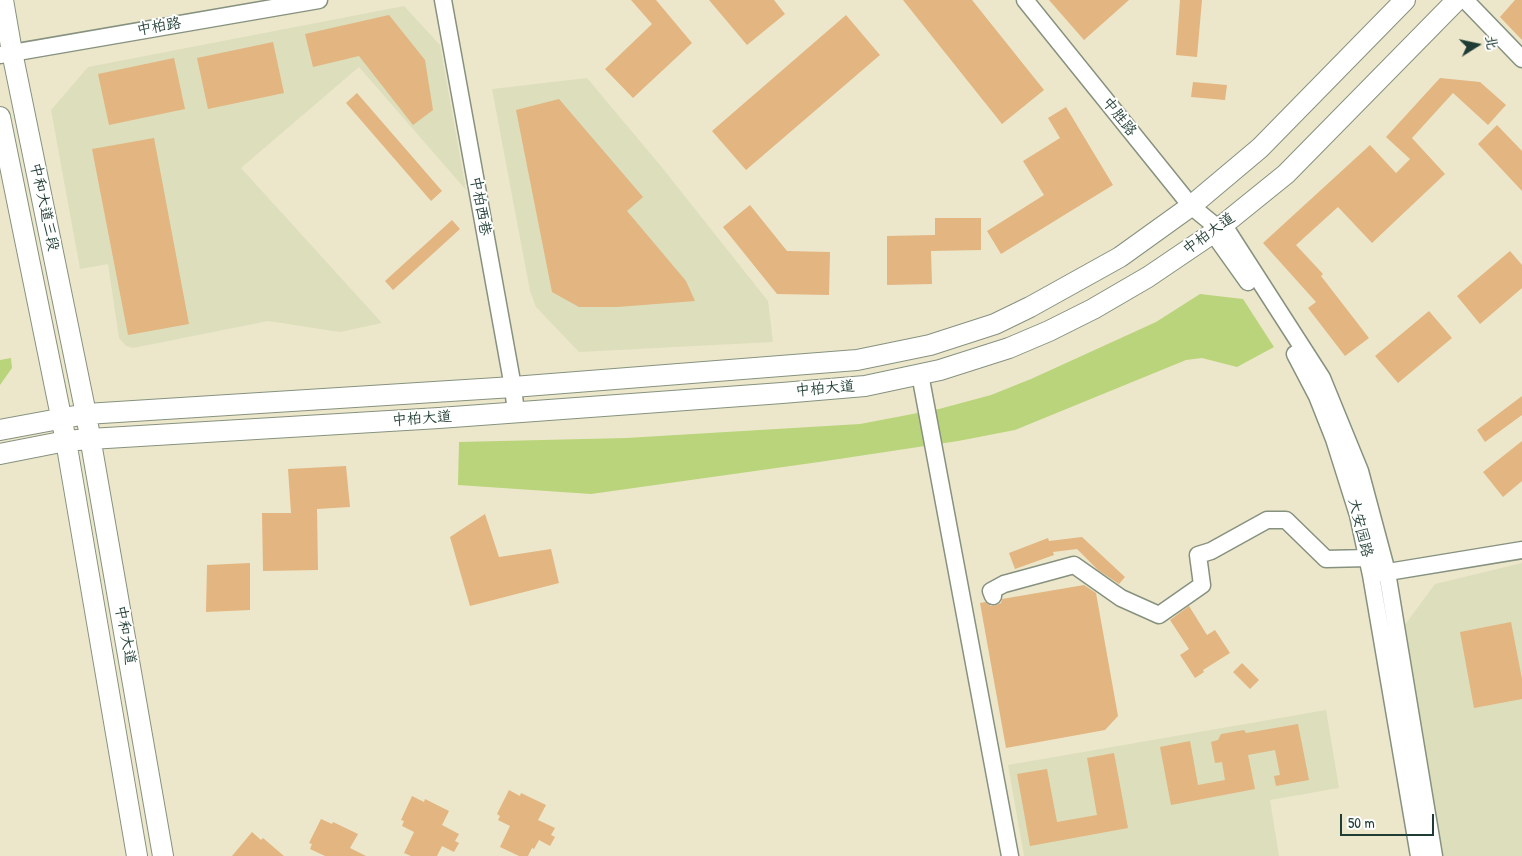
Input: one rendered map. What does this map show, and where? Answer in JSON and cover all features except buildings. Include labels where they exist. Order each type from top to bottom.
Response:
[{"type":"main road","name":"中和大道三段","points":[[3,0],[6,54],[86,414]]},
{"type":"main road","name":"中柏大道","points":[[0,430],[86,414],[777,368],[857,360],[930,345],[996,324],[1030,307],[1120,257],[1191,206],[1260,148],[1405,0]]},
{"type":"main road","name":"中柏大道","points":[[0,454],[66,441],[90,439],[516,413],[865,386],[940,370],[1009,348],[1093,309],[1148,277],[1218,228],[1286,174],[1457,0]]},
{"type":"main road","name":"中和大道三段","points":[[0,117],[66,441]]},
{"type":"main road","name":"中和大道","points":[[86,414],[163,856]]},
{"type":"main road","name":"中和大道","points":[[66,441],[137,856]]},
{"type":"street","name":"中柏路","points":[[6,54],[319,0]]},
{"type":"street","name":"中柏西巷","points":[[443,0],[513,387],[516,413]]},
{"type":"street","name":"中胜路","points":[[1025,0],[1191,206],[1218,228]]},
{"type":"street","points":[[1465,0],[1522,59]]},
{"type":"street","name":"大安园路","points":[[1218,228],[1272,314],[1317,396],[1334,439],[1358,515],[1368,558],[1379,573],[1419,856]]},
{"type":"street","points":[[1218,228],[1322,378],[1360,471],[1434,856]]},
{"type":"street","points":[[920,374],[1010,856]]},
{"type":"street","points":[[993,596],[991,590],[1004,584],[1074,565],[1121,598],[1159,615],[1202,585],[1198,555],[1211,551],[1267,520],[1286,520],[1326,559],[1368,558]]},
{"type":"street","points":[[1379,573],[1522,550]]},
{"type":"shaded area","points":[[404,6],[440,45],[466,190],[359,67],[241,168],[382,323],[340,332],[268,321],[133,348],[126,346],[119,338],[108,264],[80,269],[51,110],[88,67]]},
{"type":"shaded area","points":[[587,78],[660,165],[768,301],[773,342],[579,352],[536,307],[530,291],[492,89]]},
{"type":"shaded area","points":[[1522,563],[1522,856],[1441,856],[1404,626],[1435,584]]},
{"type":"shaded area","points":[[1326,710],[1339,788],[1270,800],[1279,856],[1024,856],[1008,765]]},
{"type":"green space","points":[[1200,294],[1243,299],[1274,347],[1237,367],[1202,358],[1186,360],[1015,430],[958,441],[591,494],[458,485],[459,442],[626,438],[860,424],[939,409],[991,395],[1031,379],[1156,322]]},
{"type":"green space","points":[[11,358],[12,368],[0,385],[0,360]]}]
